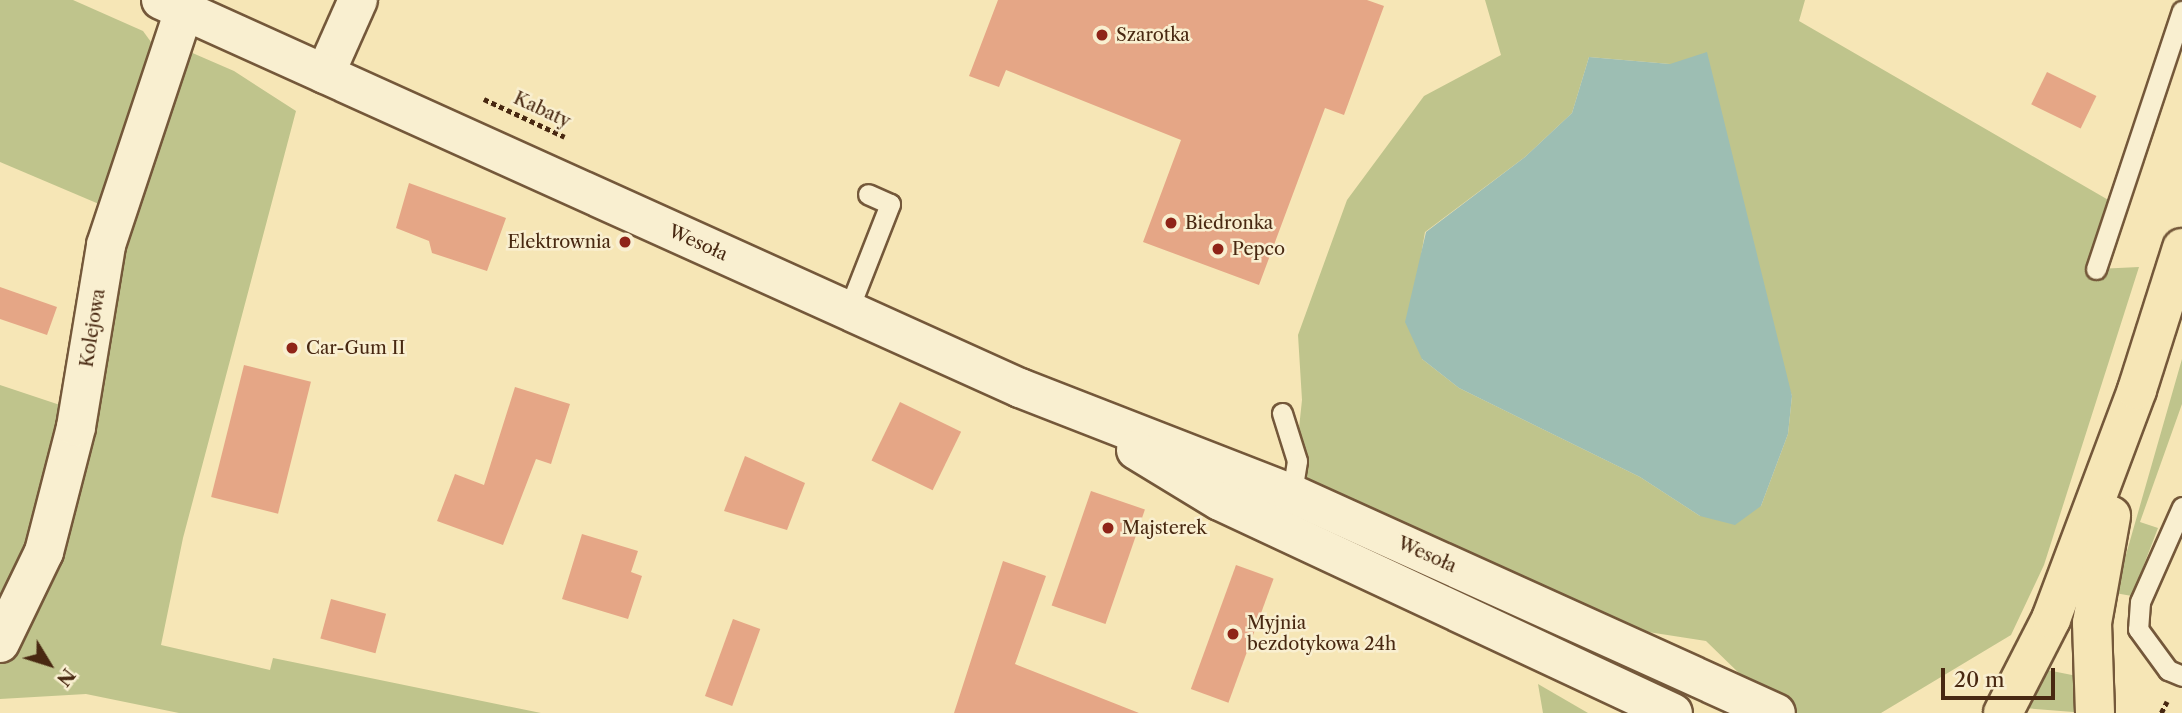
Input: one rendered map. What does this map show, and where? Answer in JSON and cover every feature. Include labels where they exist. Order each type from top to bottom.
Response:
[{"type":"main road","points":[[2003,713],[2051,619],[2137,390],[2182,248]]},
{"type":"main road","points":[[2095,713],[2092,622],[2137,390]]},
{"type":"street","points":[[325,74],[358,0]]},
{"type":"street","name":"Wesoła","points":[[173,5],[1072,411],[1292,494],[1776,713]]},
{"type":"street","name":"Kolejowa","points":[[0,643],[44,552],[76,427],[106,245],[173,5]]},
{"type":"street","name":"Wesoła","points":[[1072,411],[1220,501],[1672,713]]},
{"type":"lane","points":[[2096,268],[2182,11]]},
{"type":"lane","points":[[848,311],[891,204],[868,194]]},
{"type":"lane","points":[[1282,413],[1297,461],[1292,494]]},
{"type":"lane","points":[[2182,508],[2140,602],[2138,629],[2168,670],[2182,676]]},
{"type":"path","name":"Kabaty","points":[[484,99],[577,142]]},
{"type":"green space","points":[[0,0],[73,0],[143,31],[151,42],[153,60],[106,207],[0,162]]},
{"type":"green space","points":[[1485,0],[1805,0],[1799,21],[2117,205],[2097,269],[2139,267],[2044,565],[2011,635],[1881,713],[1780,713],[1706,641],[1571,620],[1292,494],[1302,400],[1298,335],[1347,200],[1424,96],[1501,55]],"holes":[[[1589,57],[1670,64],[1792,396],[1788,434],[1761,506],[1700,516],[1640,477],[1459,388],[1422,359],[1419,268],[1425,232],[1525,157],[1572,113]]]},
{"type":"green space","points":[[174,45],[234,71],[296,111],[183,538],[161,645],[270,670],[273,658],[541,713],[179,713],[86,694],[0,699],[0,385],[66,407]]},
{"type":"green space","points":[[2182,359],[2182,404],[2140,522],[2158,528],[2132,596],[2115,593]]},
{"type":"green space","points":[[2047,670],[2077,676],[2086,713],[2023,708]]},
{"type":"green space","points":[[1538,684],[1588,713],[1543,713]]},
{"type":"water","points":[[1707,52],[1792,396],[1788,434],[1761,506],[1735,525],[1700,516],[1640,477],[1459,388],[1422,359],[1405,322],[1426,232],[1525,157],[1572,113],[1589,57],[1670,64]]},
{"type":"building","points":[[998,0],[1367,0],[1384,6],[1344,115],[1325,108],[1259,285],[1143,242],[1181,140],[1006,70],[999,87],[969,76]]},
{"type":"building","points":[[2047,72],[2096,96],[2081,128],[2031,104]]},
{"type":"building","points":[[409,183],[506,218],[487,271],[432,253],[429,241],[396,228]]},
{"type":"building","points":[[0,287],[57,307],[47,335],[0,319]]},
{"type":"building","points":[[244,365],[311,382],[278,514],[211,497]]},
{"type":"building","points":[[515,387],[570,404],[551,464],[536,459],[503,545],[437,521],[455,474],[484,485]]},
{"type":"building","points":[[900,402],[961,432],[933,490],[872,460]]},
{"type":"building","points":[[745,456],[805,483],[787,530],[724,511]]},
{"type":"building","points":[[1091,491],[1145,510],[1106,624],[1052,605]]},
{"type":"building","points":[[582,534],[638,551],[631,572],[642,576],[628,619],[562,599]]},
{"type":"building","points":[[1003,561],[1046,576],[1015,664],[1139,713],[954,713]]},
{"type":"building","name":"Myjnia bezdotykowa 24h","points":[[1236,565],[1274,579],[1228,703],[1191,689]]},
{"type":"building","points":[[331,599],[386,614],[375,653],[320,639]]},
{"type":"building","points":[[733,619],[760,629],[732,706],[705,696]]},
{"type":"place","name":"Szarotka","points":[[1102,35]]},
{"type":"place","name":"Biedronka","points":[[1171,223]]},
{"type":"place","name":"Elektrownia","points":[[625,242]]},
{"type":"place","name":"Pepco","points":[[1218,249]]},
{"type":"place","name":"Car-Gum II","points":[[292,348]]},
{"type":"place","name":"Majsterek","points":[[1108,528]]},
{"type":"place","name":"Myjnia bezdotykowa 24h","points":[[1233,634]]}]
